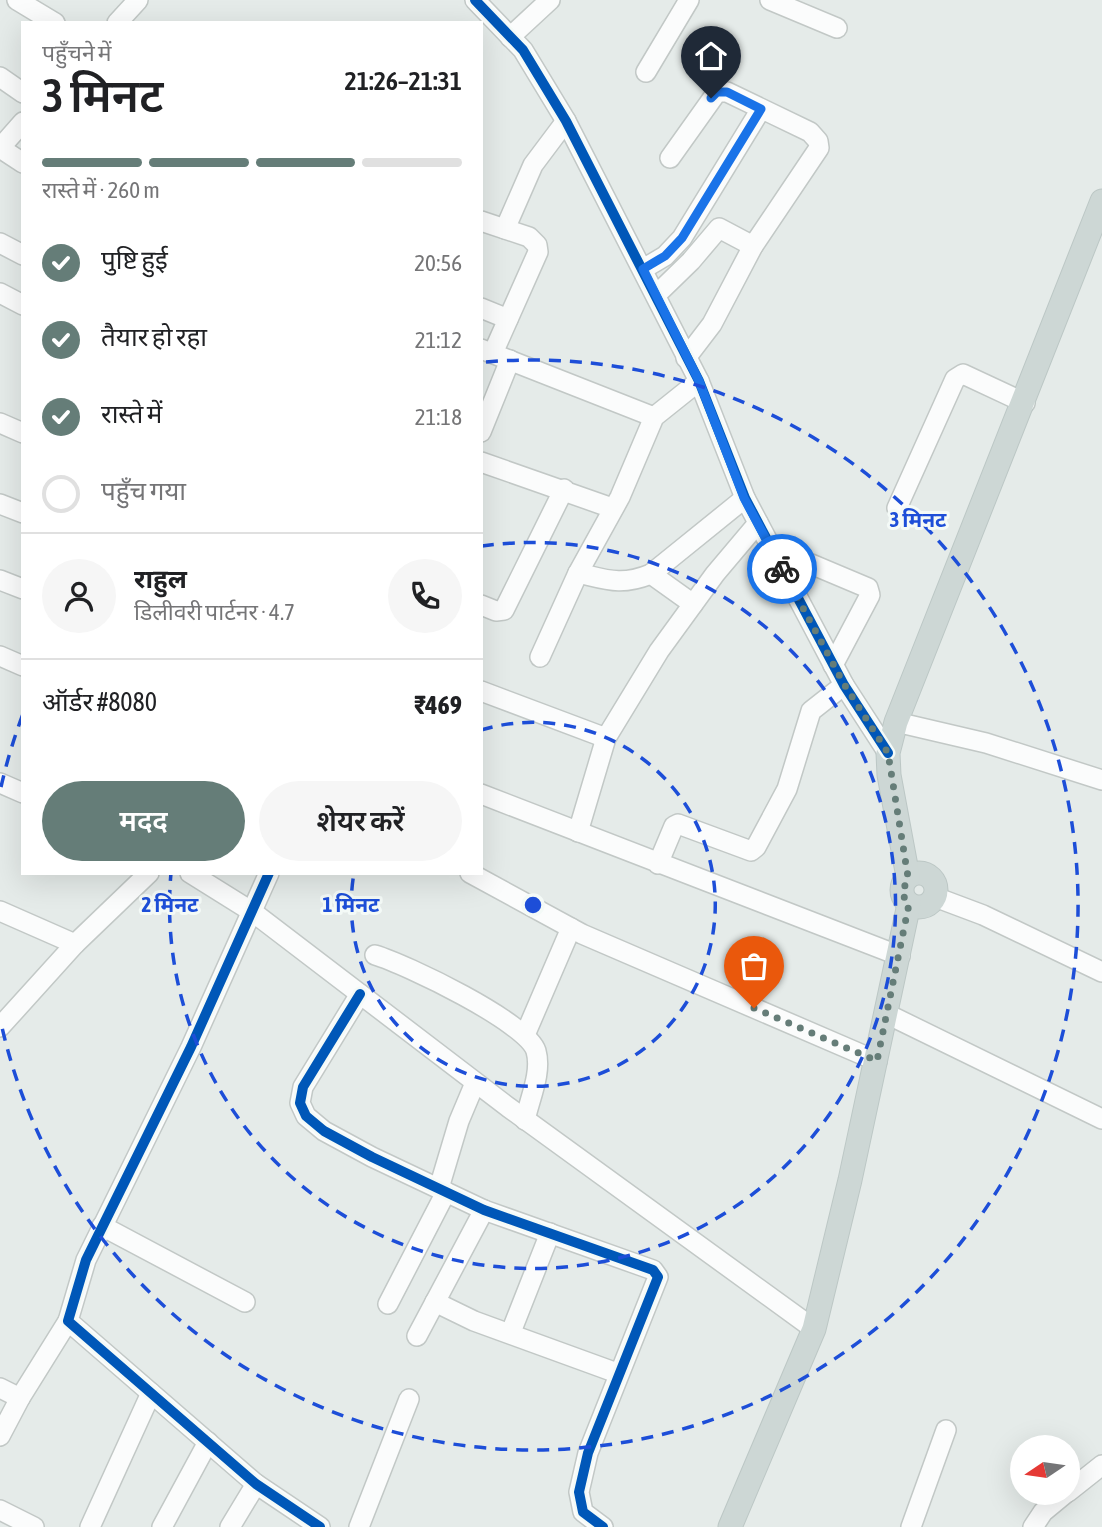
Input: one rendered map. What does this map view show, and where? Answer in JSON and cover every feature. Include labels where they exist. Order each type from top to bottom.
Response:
[{"type":"main road","points":[[730,1527],[814,1329],[900,956],[909,904],[902,888],[908,877],[888,753],[896,722],[919,658],[1025,403],[1102,201]]},
{"type":"main road","points":[[908,877],[918,873],[929,876],[936,886],[935,897],[924,907],[909,904]]},
{"type":"street","points":[[17,0],[52,21]]},
{"type":"street","points":[[119,21],[138,0]]},
{"type":"street","points":[[510,37],[550,0]]},
{"type":"street","points":[[646,72],[689,0]]},
{"type":"street","points":[[770,0],[838,28]]},
{"type":"street","points":[[479,12],[523,50],[566,121],[699,381],[744,498],[833,665],[888,753]]},
{"type":"street","points":[[0,77],[21,92]]},
{"type":"street","points":[[670,158],[717,92],[727,92],[810,132],[818,141],[819,148],[753,246],[721,311],[686,358]]},
{"type":"street","points":[[643,269],[665,256],[682,238],[761,109]]},
{"type":"street","points":[[505,229],[533,165],[566,121]]},
{"type":"street","points":[[21,124],[2,143],[21,161]]},
{"type":"street","points":[[483,222],[529,237],[537,245],[538,252],[495,354],[483,421]]},
{"type":"street","points":[[656,295],[691,261],[719,228],[753,246]]},
{"type":"street","points":[[0,243],[21,254]]},
{"type":"street","points":[[0,293],[21,304]]},
{"type":"street","points":[[483,309],[509,319]]},
{"type":"street","points":[[495,354],[654,417]]},
{"type":"street","points":[[897,508],[955,379],[963,374],[1025,403]]},
{"type":"street","points":[[540,657],[578,573],[620,497],[654,417],[699,381]]},
{"type":"street","points":[[0,423],[21,432]]},
{"type":"street","points":[[483,463],[565,489],[612,508]]},
{"type":"street","points":[[483,606],[496,611],[504,610],[565,489]]},
{"type":"street","points":[[578,573],[618,583],[632,582],[652,574],[744,498]]},
{"type":"street","points":[[0,504],[21,512]]},
{"type":"street","points":[[578,832],[606,738],[659,651],[758,523]]},
{"type":"street","points":[[811,564],[868,588],[870,595],[833,665]]},
{"type":"street","points":[[652,574],[693,604]]},
{"type":"street","points":[[0,580],[21,588]]},
{"type":"street","points":[[0,656],[21,665]]},
{"type":"street","points":[[658,864],[674,826],[678,824],[738,848],[751,850],[756,847],[787,789],[811,711],[844,684]]},
{"type":"street","points":[[483,692],[606,738]]},
{"type":"street","points":[[896,722],[986,743],[1102,780]]},
{"type":"street","points":[[0,783],[21,792]]},
{"type":"street","points":[[483,795],[900,956]]},
{"type":"street","points":[[3,1018],[147,875]]},
{"type":"street","points":[[193,875],[254,912],[475,1083],[814,1329]]},
{"type":"street","points":[[0,1437],[20,1398],[68,1321],[78,1298],[84,1266],[254,912],[268,875]]},
{"type":"street","points":[[474,875],[571,928],[877,1061]]},
{"type":"street","points":[[935,897],[982,915],[1102,972]]},
{"type":"street","points":[[0,911],[75,944]]},
{"type":"street","points":[[526,1035],[571,928]]},
{"type":"street","points":[[374,955],[412,969],[479,1005],[526,1035],[535,1047],[539,1064],[525,1120]]},
{"type":"street","points":[[360,995],[303,1087],[300,1103],[306,1116],[324,1131],[484,1210],[653,1270],[658,1277],[617,1373],[588,1453],[579,1492],[583,1513],[603,1527]]},
{"type":"street","points":[[887,1014],[1102,1119]]},
{"type":"street","points":[[388,1304],[443,1190],[459,1121],[475,1083]]},
{"type":"street","points":[[417,1336],[484,1210]]},
{"type":"street","points":[[102,1226],[245,1302]]},
{"type":"street","points":[[510,1332],[550,1233]]},
{"type":"street","points":[[435,1302],[474,1321],[617,1373]]},
{"type":"street","points":[[68,1321],[256,1485],[320,1527]]},
{"type":"street","points":[[0,1388],[20,1398]]},
{"type":"street","points":[[90,1527],[151,1393]]},
{"type":"street","points":[[359,1527],[409,1399]]},
{"type":"street","points":[[911,1527],[946,1430]]},
{"type":"street","points":[[162,1527],[208,1442]]},
{"type":"street","points":[[1080,1482],[1102,1465]]},
{"type":"street","points":[[230,1527],[256,1485]]},
{"type":"street","points":[[1032,1527],[1051,1505]]},
{"type":"street","points":[[0,1510],[34,1527]]},
{"type":"cycle path","points":[[475,0],[523,50],[566,121],[699,381],[745,498],[844,685],[888,753]]},
{"type":"cycle path","points":[[268,875],[191,1047],[86,1260],[68,1321],[256,1484],[320,1527]]},
{"type":"cycle path","points":[[360,994],[303,1087],[300,1103],[306,1116],[324,1131],[372,1157],[484,1210],[653,1270],[658,1277],[588,1453],[579,1492],[583,1512],[603,1527]]},
{"type":"way so far","points":[[754,1008],[877,1061],[909,904],[902,894],[904,882],[908,877],[889,775],[888,753],[844,684],[782,569]]},
{"type":"route","points":[[711,98],[717,92],[727,92],[761,109],[682,238],[665,256],[643,269],[699,381],[744,498],[782,569]]}]
